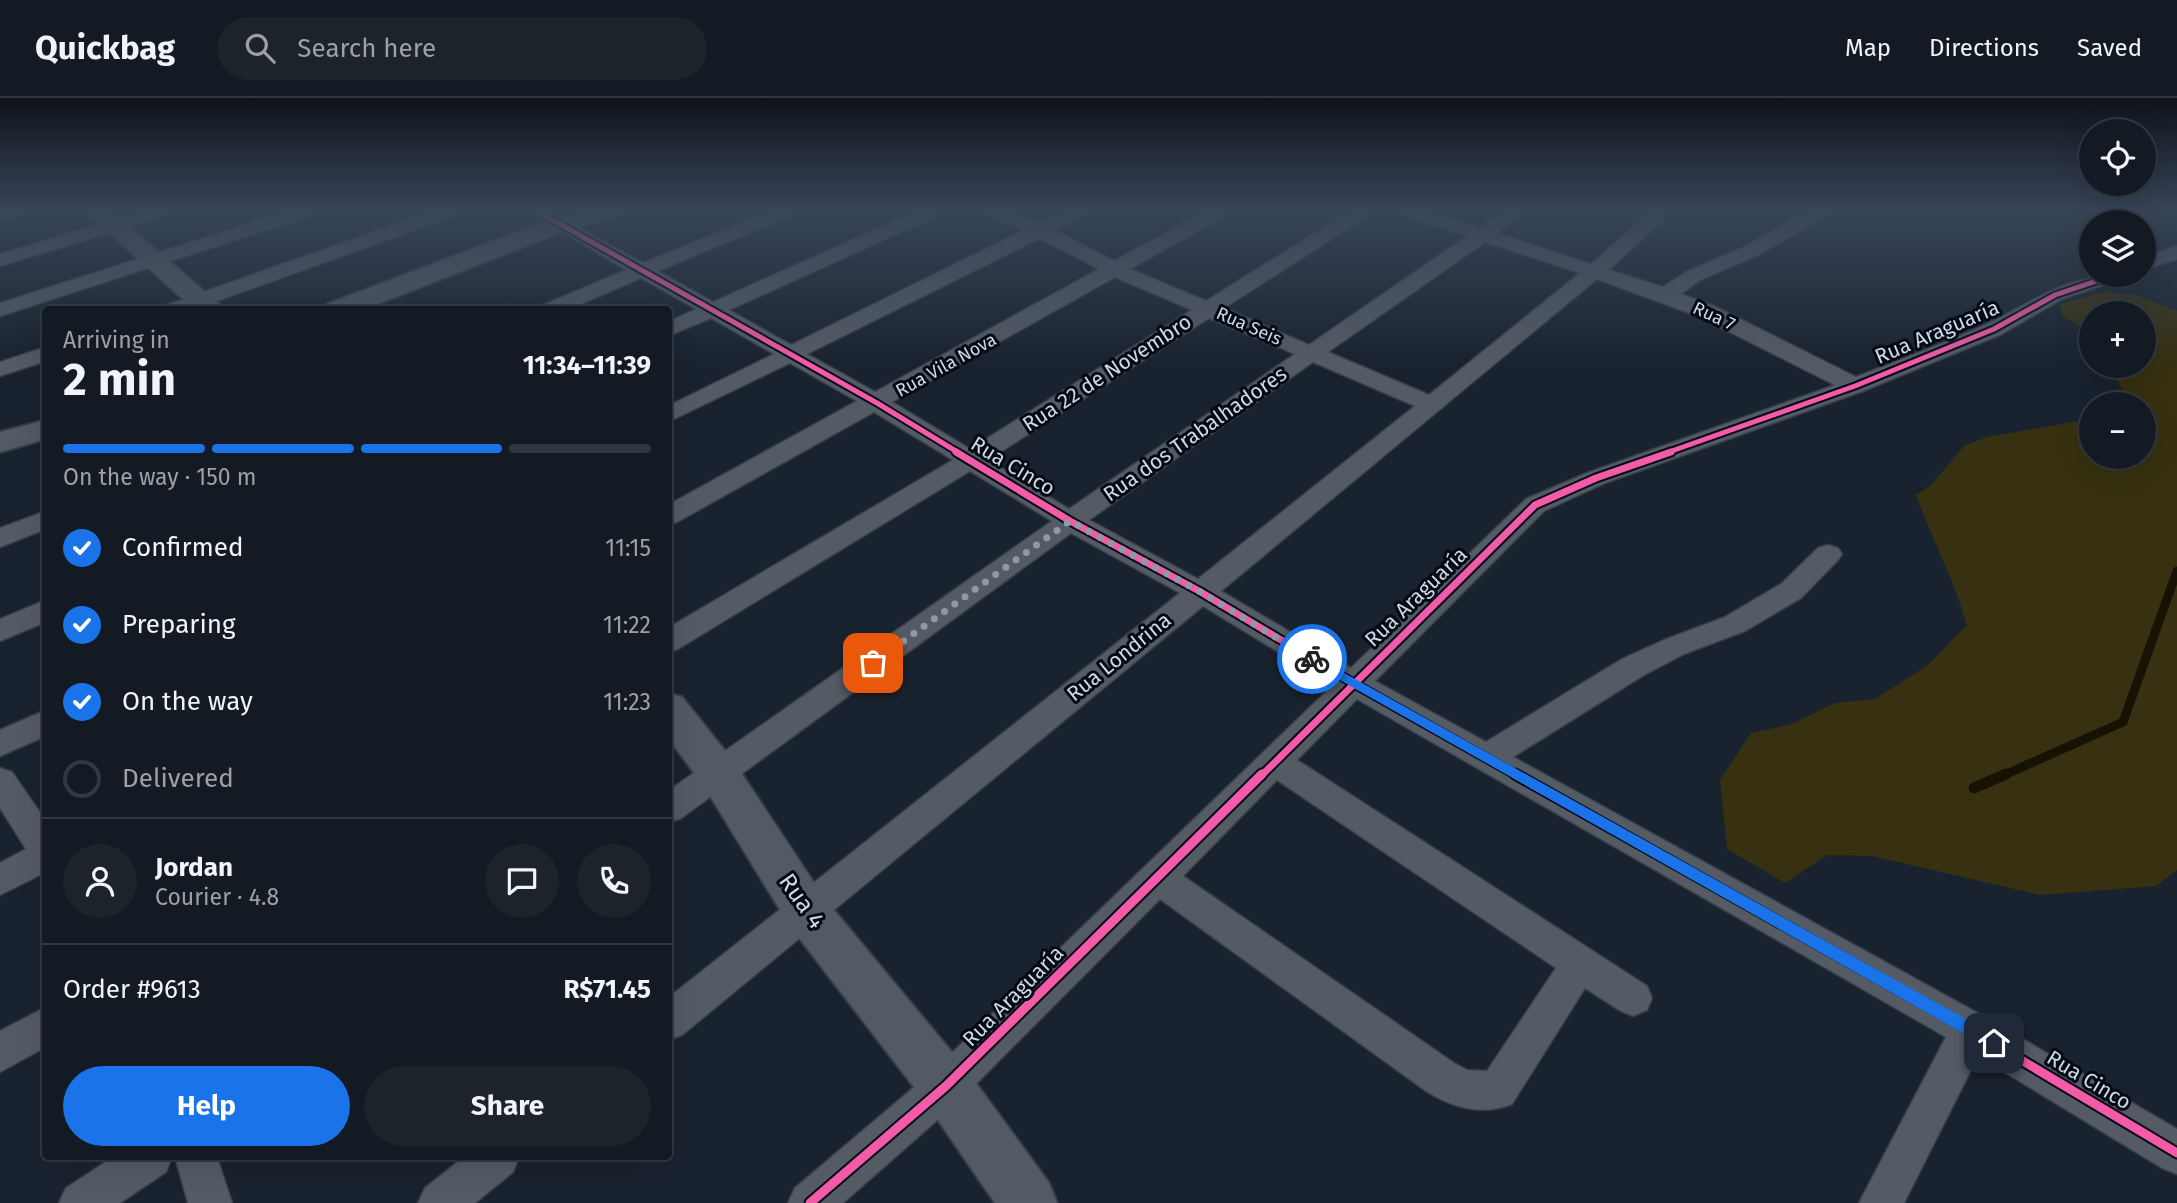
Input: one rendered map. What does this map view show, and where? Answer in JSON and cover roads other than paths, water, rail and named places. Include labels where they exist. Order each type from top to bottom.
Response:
[{"type":"street","points":[[0,310],[150,262]]},
{"type":"street","points":[[153,262],[207,304],[318,262]]},
{"type":"street","points":[[348,306],[473,262]]},
{"type":"street","points":[[389,306],[492,262]]},
{"type":"street","name":"Rua Cinco","points":[[634,262],[790,355],[877,403],[1070,521],[1199,591],[1353,683],[1971,1030],[2177,1153]]},
{"type":"street","points":[[557,306],[661,262]]},
{"type":"street","points":[[672,328],[820,262]]},
{"type":"street","points":[[672,413],[978,262]]},
{"type":"street","name":"Rua Seis","points":[[1100,262],[1432,405]]},
{"type":"street","name":"Rua Vila Nova","points":[[672,514],[1131,262]]},
{"type":"street","name":"Rua 22 de Novembro","points":[[672,640],[969,461],[1282,262]]},
{"type":"street","name":"Rua dos Trabalhadores","points":[[672,806],[1070,521],[1445,262]]},
{"type":"street","name":"Rua 7","points":[[1566,262],[1708,312],[1855,386]]},
{"type":"street","name":"Rua Londrina","points":[[672,1018],[807,912],[1606,262]]},
{"type":"street","points":[[1666,295],[1693,276],[1726,262]]},
{"type":"street","name":"Rua Araguaría","points":[[810,1203],[946,1086],[1535,505],[1596,478],[1855,386],[1994,329],[2055,295],[2079,287]]},
{"type":"street","points":[[0,369],[42,355]]},
{"type":"street","points":[[21,436],[42,424]]},
{"type":"street","points":[[0,538],[42,521]]},
{"type":"street","points":[[1486,758],[1633,667],[1674,647],[1735,624],[1791,591],[1828,554]]},
{"type":"street","points":[[0,631],[42,612]]},
{"type":"street","name":"Rua 4","points":[[672,713],[719,774],[807,912],[946,1086],[1029,1203]]},
{"type":"street","points":[[0,744],[42,724]]},
{"type":"street","points":[[1274,761],[1633,998]]},
{"type":"street","points":[[0,781],[42,844]]},
{"type":"street","points":[[0,880],[42,857]]},
{"type":"street","points":[[1157,877],[1440,1077],[1458,1089],[1475,1093],[1497,1090],[1580,963]]},
{"type":"street","points":[[0,1053],[42,1027]]},
{"type":"street","points":[[1881,1203],[1971,1030]]},
{"type":"street","points":[[81,1203],[146,1160]]},
{"type":"street","points":[[197,1160],[210,1203]]},
{"type":"street","points":[[440,1203],[494,1160]]},
{"type":"waterway","points":[[2002,776],[2123,722],[2177,571]]},
{"type":"waterway","points":[[1974,788],[2006,774]]}]
